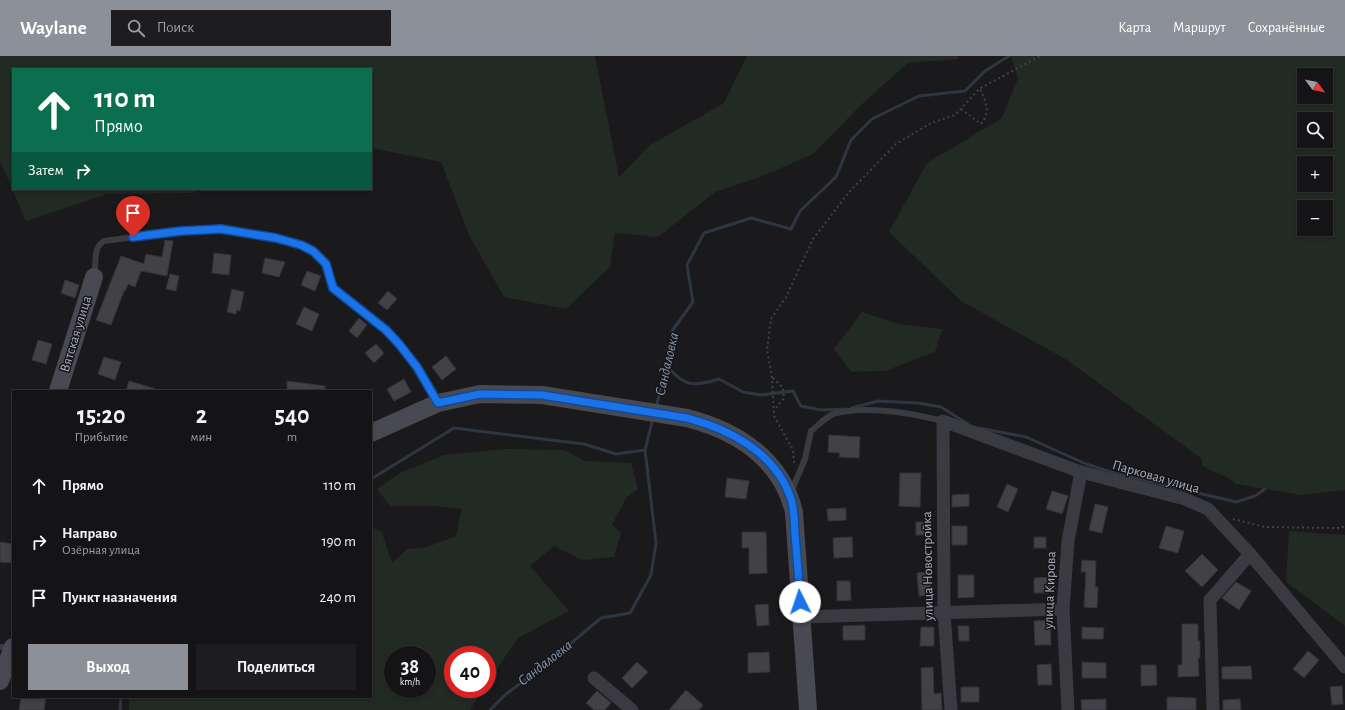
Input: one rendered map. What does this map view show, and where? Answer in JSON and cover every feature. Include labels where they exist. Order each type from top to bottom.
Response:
[{"type":"street","name":"Вятская улица","points":[[58,390],[94,277]]},
{"type":"street","points":[[372,433],[438,403],[480,394],[507,393],[542,395],[687,418],[704,422],[744,441],[759,452],[772,466],[790,496],[794,512],[808,710]]},
{"type":"street","name":"Парковая улица","points":[[943,421],[1081,472],[1185,499],[1208,509],[1250,554],[1345,667]]},
{"type":"street","name":"улица Новостройка","points":[[943,421],[944,612],[951,710]]},
{"type":"street","name":"улица Кирова","points":[[1068,710],[1063,609],[1068,541],[1081,472]]},
{"type":"street","points":[[1213,710],[1210,600],[1250,554]]},
{"type":"street","points":[[801,617],[1063,609]]},
{"type":"street","points":[[0,681],[12,651]]},
{"type":"street","points":[[594,678],[630,710]]},
{"type":"lane","points":[[94,277],[97,249],[100,243],[104,241],[181,231],[221,229],[263,235],[301,245],[313,251],[326,264],[333,288],[386,330],[399,344],[417,367],[438,403]]},
{"type":"lane","points":[[790,496],[806,459],[811,431],[834,414],[872,411],[906,413],[943,421]]},
{"type":"lane","points":[[0,647],[12,648]]},
{"type":"path","points":[[794,470],[793,450],[774,416],[773,378],[767,350],[771,319],[786,297],[813,239],[849,192],[896,144],[931,123],[955,115],[980,89],[1040,56]]},
{"type":"path","points":[[960,109],[981,124],[987,118],[988,108],[980,89]]},
{"type":"path","points":[[773,378],[783,388],[784,398],[774,411]]},
{"type":"path","points":[[1229,517],[1265,527],[1340,528],[1345,526]]},
{"type":"shaded area","points":[[0,56],[595,56],[619,177],[650,145],[724,103],[747,56],[958,56],[958,59],[908,63],[860,106],[813,154],[760,177],[715,192],[658,237],[615,233],[610,267],[566,309],[504,297],[469,235],[441,162],[372,148],[372,68],[12,68],[12,189],[0,161]]},
{"type":"shaded area","points":[[1011,56],[1345,56],[1345,490],[1301,495],[1236,484],[1228,478],[1202,466],[1202,459],[1067,360],[961,301],[889,232],[927,163],[1002,118],[1018,78]]},
{"type":"shaded area","points":[[13,190],[200,190],[193,193],[107,194],[26,221]]},
{"type":"shaded area","points":[[862,312],[899,324],[942,329],[935,352],[885,371],[851,372],[834,349]]},
{"type":"shaded area","points":[[504,449],[564,450],[585,461],[631,463],[638,489],[626,498],[612,525],[621,533],[614,557],[581,560],[554,546],[530,566],[569,611],[518,638],[496,671],[496,646],[444,646],[444,698],[478,698],[470,710],[129,710],[129,698],[372,698],[372,527],[382,532],[392,563],[407,549],[427,547],[456,536],[461,509],[434,506],[390,506],[377,489],[400,473],[444,455]]},
{"type":"shaded area","points":[[1289,531],[1345,535],[1345,626],[1286,582]]},
{"type":"building","points":[[165,240],[173,241],[167,276],[141,271],[135,287],[128,284],[124,291],[111,325],[96,320],[121,256],[144,264],[146,254],[162,257]]},
{"type":"building","points":[[214,253],[231,255],[229,275],[212,273]]},
{"type":"building","points":[[265,258],[285,262],[279,277],[262,273]]},
{"type":"building","points":[[307,271],[321,276],[315,291],[301,285]]},
{"type":"building","points":[[170,274],[179,276],[176,291],[166,289]]},
{"type":"building","points":[[65,280],[79,285],[75,298],[61,293]]},
{"type":"building","points":[[232,289],[244,292],[240,311],[237,310],[236,314],[227,312]]},
{"type":"building","points":[[388,291],[397,299],[387,310],[378,303]]},
{"type":"building","points":[[304,307],[319,314],[312,331],[296,324]]},
{"type":"building","points":[[359,318],[367,325],[357,338],[349,331]]},
{"type":"building","points":[[38,340],[52,344],[46,364],[32,360]]},
{"type":"building","points":[[376,344],[384,353],[374,363],[365,353]]},
{"type":"building","points":[[446,356],[456,369],[442,380],[432,367]]},
{"type":"building","points":[[104,357],[121,362],[115,380],[98,374]]},
{"type":"building","points":[[404,379],[411,392],[394,401],[387,389]]},
{"type":"building","points":[[129,381],[156,389],[156,390],[126,390]]},
{"type":"building","points":[[287,381],[325,386],[325,390],[287,390]]},
{"type":"building","points":[[829,435],[860,437],[859,458],[839,457],[840,453],[828,452]]},
{"type":"building","points":[[900,473],[921,473],[920,507],[899,506]]},
{"type":"building","points":[[727,478],[749,481],[746,499],[725,497]]},
{"type":"building","points":[[1007,484],[1018,489],[1008,512],[997,507]]},
{"type":"building","points":[[1052,491],[1068,496],[1062,514],[1046,509]]},
{"type":"building","points":[[969,494],[969,506],[952,507],[952,495]]},
{"type":"building","points":[[1095,504],[1108,507],[1102,533],[1089,530]]},
{"type":"building","points":[[846,508],[846,520],[828,521],[827,509]]},
{"type":"building","points":[[916,522],[928,522],[928,535],[916,535]]},
{"type":"building","points":[[952,526],[967,526],[967,545],[952,545]]},
{"type":"building","points":[[1166,526],[1184,531],[1178,553],[1159,548]]},
{"type":"building","points":[[742,532],[766,532],[767,573],[749,574],[749,548],[742,548]]},
{"type":"building","points":[[852,537],[853,557],[834,558],[833,538]]},
{"type":"building","points":[[1034,537],[1046,537],[1046,548],[1034,548]]},
{"type":"building","points":[[0,542],[12,544],[12,563],[0,562]]},
{"type":"building","points":[[1202,554],[1218,570],[1202,587],[1185,571]]},
{"type":"building","points":[[1082,560],[1096,561],[1095,587],[1098,587],[1097,608],[1084,607],[1086,572],[1081,572]]},
{"type":"building","points":[[930,572],[931,595],[919,596],[917,573]]},
{"type":"building","points":[[958,575],[974,575],[974,597],[958,598]]},
{"type":"building","points":[[1055,577],[1055,589],[1047,589],[1047,593],[1034,593],[1034,578]]},
{"type":"building","points":[[837,581],[850,581],[851,600],[837,601]]},
{"type":"building","points":[[1236,582],[1251,591],[1239,610],[1222,598]]},
{"type":"building","points":[[768,604],[769,625],[757,626],[755,605]]},
{"type":"building","points":[[1050,620],[1051,645],[1035,645],[1034,621]]},
{"type":"building","points":[[1182,624],[1198,624],[1198,641],[1200,641],[1200,658],[1198,658],[1199,676],[1178,677],[1178,665],[1182,665]]},
{"type":"building","points":[[865,625],[865,640],[843,640],[843,626]]},
{"type":"building","points":[[958,626],[969,626],[969,641],[959,641]]},
{"type":"building","points":[[921,627],[934,627],[934,646],[920,646]]},
{"type":"building","points":[[1082,627],[1104,628],[1103,639],[1082,639]]},
{"type":"building","points":[[1308,651],[1319,660],[1304,678],[1293,669]]},
{"type":"building","points":[[769,652],[770,672],[748,673],[748,653]]},
{"type":"building","points":[[637,662],[648,672],[632,688],[622,678]]},
{"type":"building","points":[[1082,662],[1106,663],[1106,678],[1082,678]]},
{"type":"building","points":[[1051,664],[1052,685],[1038,685],[1037,665]]},
{"type":"building","points":[[1141,665],[1156,665],[1157,685],[1141,686]]},
{"type":"building","points":[[1251,666],[1252,679],[1222,679],[1222,667]]},
{"type":"building","points":[[933,667],[934,694],[941,693],[942,710],[922,710],[921,668]]},
{"type":"building","points":[[1342,686],[1343,704],[1332,705],[1330,687]]},
{"type":"building","points":[[961,687],[979,687],[979,702],[961,702]]},
{"type":"building","points":[[686,690],[703,705],[699,710],[669,710]]},
{"type":"building","points":[[597,691],[611,703],[605,710],[594,710],[586,703]]},
{"type":"building","points":[[1167,697],[1196,698],[1196,710],[1167,710]]},
{"type":"building","points":[[21,698],[46,698],[44,710],[19,710]]},
{"type":"building","points":[[1106,699],[1106,710],[1082,710],[1081,700]]},
{"type":"building","points":[[1240,699],[1241,710],[1223,710],[1223,700]]},
{"type":"waterway","name":"Сандаловка","points":[[656,407],[667,366],[672,331],[693,302],[687,265],[704,233],[751,218],[791,229],[800,211],[836,177],[851,140],[872,119],[919,96],[965,91],[985,71],[1009,56]]},
{"type":"waterway","points":[[667,366],[679,378],[690,383],[696,384],[719,379],[743,392],[761,395],[793,391],[801,406],[821,410],[846,409]]},
{"type":"waterway","points":[[852,408],[878,401],[918,403],[941,407],[968,424]]},
{"type":"waterway","name":"Сандаловка","points":[[490,710],[506,694],[544,666],[601,618],[630,613],[651,575],[656,543],[645,450],[653,418]]},
{"type":"waterway","points":[[372,478],[454,428],[584,444],[616,454],[645,450]]},
{"type":"waterway","points":[[979,428],[1026,437],[1086,464],[1114,473],[1236,502],[1255,496],[1265,489]]},
{"type":"waterway","points":[[120,710],[121,698]]},
{"type":"route","points":[[133,237],[181,231],[221,229],[237,230],[276,238],[301,245],[313,251],[320,256],[326,264],[333,288],[386,330],[399,344],[417,367],[438,403],[480,394],[507,393],[542,395],[687,418],[704,422],[744,441],[759,452],[772,466],[790,496],[794,512],[800,602]]}]
